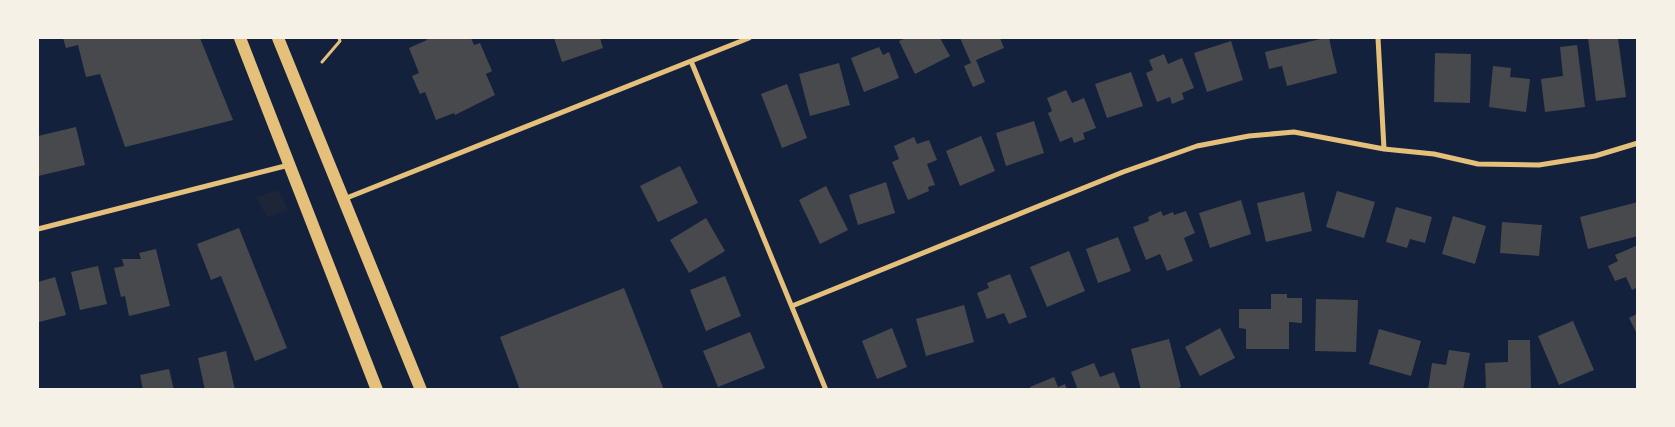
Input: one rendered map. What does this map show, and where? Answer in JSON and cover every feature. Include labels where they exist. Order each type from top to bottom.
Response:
[{"type":"main road","points":[[240,38],[376,390]]},
{"type":"main road","points":[[278,38],[421,390]]},
{"type":"street","points":[[344,199],[749,38]]},
{"type":"street","points":[[1378,38],[1384,148]]},
{"type":"street","points":[[691,61],[826,390]]},
{"type":"street","points":[[792,306],[1123,172],[1197,146],[1249,136],[1294,132],[1384,148],[1434,154],[1478,164],[1539,165],[1595,156],[1638,143]]},
{"type":"street","points":[[38,229],[290,164]]},
{"type":"path","points":[[322,62],[340,40],[339,38]]},
{"type":"shaded area","points":[[278,190],[288,210],[267,217],[256,197]]},
{"type":"building","points":[[63,38],[200,38],[233,120],[125,147],[100,74],[86,77],[78,45],[66,48]]},
{"type":"building","points":[[426,38],[471,38],[474,45],[480,43],[492,71],[486,74],[495,95],[455,115],[454,113],[436,120],[425,92],[420,94],[412,76],[419,73],[409,48],[427,40]]},
{"type":"building","points":[[554,38],[600,38],[603,48],[562,62]]},
{"type":"building","points":[[906,38],[940,38],[950,56],[915,74],[899,41]]},
{"type":"building","points":[[960,38],[1000,38],[1004,48],[976,60],[985,82],[973,87],[964,66],[971,63]]},
{"type":"building","points":[[1329,38],[1337,73],[1287,86],[1282,66],[1269,69],[1265,52]]},
{"type":"building","points":[[1588,38],[1618,38],[1626,97],[1596,101]]},
{"type":"building","points":[[1231,41],[1243,80],[1207,92],[1194,53]]},
{"type":"building","points":[[1577,45],[1585,107],[1545,112],[1541,79],[1563,76],[1560,47]]},
{"type":"building","points":[[879,47],[883,55],[889,52],[899,78],[864,92],[851,58]]},
{"type":"building","points":[[1435,53],[1471,54],[1470,103],[1434,102]]},
{"type":"building","points":[[1164,54],[1168,64],[1182,58],[1194,88],[1182,93],[1184,99],[1172,104],[1170,97],[1157,102],[1146,73],[1153,70],[1149,60]]},
{"type":"building","points":[[839,63],[850,105],[810,116],[799,74]]},
{"type":"building","points":[[1493,66],[1511,68],[1510,77],[1530,79],[1526,112],[1489,107]]},
{"type":"building","points":[[1131,72],[1143,106],[1107,118],[1095,84]]},
{"type":"building","points":[[787,84],[807,138],[782,148],[761,94]]},
{"type":"building","points":[[1066,90],[1072,103],[1084,98],[1096,128],[1083,133],[1085,139],[1074,143],[1072,137],[1060,142],[1048,113],[1052,111],[1047,98]]},
{"type":"building","points":[[1034,121],[1044,153],[1006,166],[996,133]]},
{"type":"building","points":[[76,127],[85,165],[38,176],[38,136]]},
{"type":"building","points":[[981,136],[995,171],[960,186],[946,151]]},
{"type":"building","points":[[914,137],[917,144],[929,140],[937,160],[927,164],[935,185],[928,187],[929,191],[908,200],[892,162],[899,159],[894,146]]},
{"type":"building","points":[[680,166],[698,203],[658,222],[640,186]]},
{"type":"building","points":[[886,182],[895,213],[858,225],[849,195]]},
{"type":"building","points":[[826,186],[848,230],[820,244],[799,200]]},
{"type":"building","points":[[1337,191],[1375,202],[1364,238],[1326,227]]},
{"type":"building","points":[[1304,192],[1312,231],[1266,242],[1257,203]]},
{"type":"building","points":[[1241,200],[1251,234],[1210,248],[1199,213]]},
{"type":"building","points":[[1638,202],[1638,236],[1588,249],[1580,217]]},
{"type":"building","points":[[1396,207],[1432,217],[1425,243],[1410,239],[1407,248],[1386,242]]},
{"type":"building","points":[[1161,211],[1163,216],[1173,212],[1174,215],[1186,211],[1195,233],[1184,238],[1193,261],[1167,271],[1160,254],[1146,260],[1133,227],[1149,221],[1148,217]]},
{"type":"building","points":[[1453,216],[1486,226],[1475,264],[1442,254]]},
{"type":"building","points":[[706,218],[725,251],[689,273],[670,240]]},
{"type":"building","points":[[1502,222],[1542,225],[1539,256],[1500,253]]},
{"type":"building","points":[[239,228],[287,348],[255,361],[221,276],[211,280],[197,244]]},
{"type":"building","points":[[1118,237],[1131,271],[1098,283],[1086,249]]},
{"type":"building","points":[[1638,245],[1638,287],[1632,290],[1626,277],[1615,281],[1608,266],[1618,261],[1615,255]]},
{"type":"building","points":[[156,249],[170,306],[129,316],[125,296],[121,297],[114,268],[124,266],[122,259],[141,259],[139,253]]},
{"type":"building","points":[[1069,251],[1085,291],[1047,307],[1030,267]]},
{"type":"building","points":[[98,266],[107,304],[80,310],[71,272]]},
{"type":"building","points":[[1010,274],[1027,317],[1009,324],[1004,313],[987,319],[977,293],[989,288],[987,283]]},
{"type":"building","points":[[725,276],[741,316],[706,331],[690,290]]},
{"type":"building","points":[[55,277],[66,315],[39,322],[38,282]]},
{"type":"building","points":[[624,288],[664,390],[520,390],[500,337]]},
{"type":"building","points":[[1271,294],[1287,294],[1287,298],[1302,298],[1302,323],[1289,322],[1289,349],[1246,349],[1246,329],[1239,328],[1239,309],[1271,309]]},
{"type":"building","points":[[1316,299],[1358,300],[1356,352],[1315,351]]},
{"type":"building","points":[[964,305],[974,342],[926,356],[916,319]]},
{"type":"building","points":[[1638,313],[1638,336],[1629,318]]},
{"type":"building","points":[[1573,321],[1594,370],[1559,385],[1538,336]]},
{"type":"building","points":[[892,328],[907,367],[877,379],[862,341]]},
{"type":"building","points":[[1220,328],[1235,358],[1200,376],[1185,347]]},
{"type":"building","points":[[1379,329],[1421,341],[1411,376],[1369,364]]},
{"type":"building","points":[[750,332],[765,368],[718,387],[703,351]]},
{"type":"building","points":[[1169,339],[1181,387],[1170,390],[1141,390],[1131,349]]},
{"type":"building","points":[[1508,340],[1530,340],[1531,390],[1486,390],[1485,363],[1508,362]]},
{"type":"building","points":[[1449,350],[1470,353],[1463,390],[1428,390],[1432,363],[1446,365]]},
{"type":"building","points":[[226,351],[235,390],[205,390],[198,358]]},
{"type":"building","points":[[1094,363],[1100,377],[1114,372],[1121,390],[1078,390],[1071,372]]},
{"type":"building","points":[[169,369],[174,390],[143,390],[140,375]]},
{"type":"building","points":[[1054,377],[1058,387],[1065,384],[1067,390],[1031,390],[1030,387]]}]
